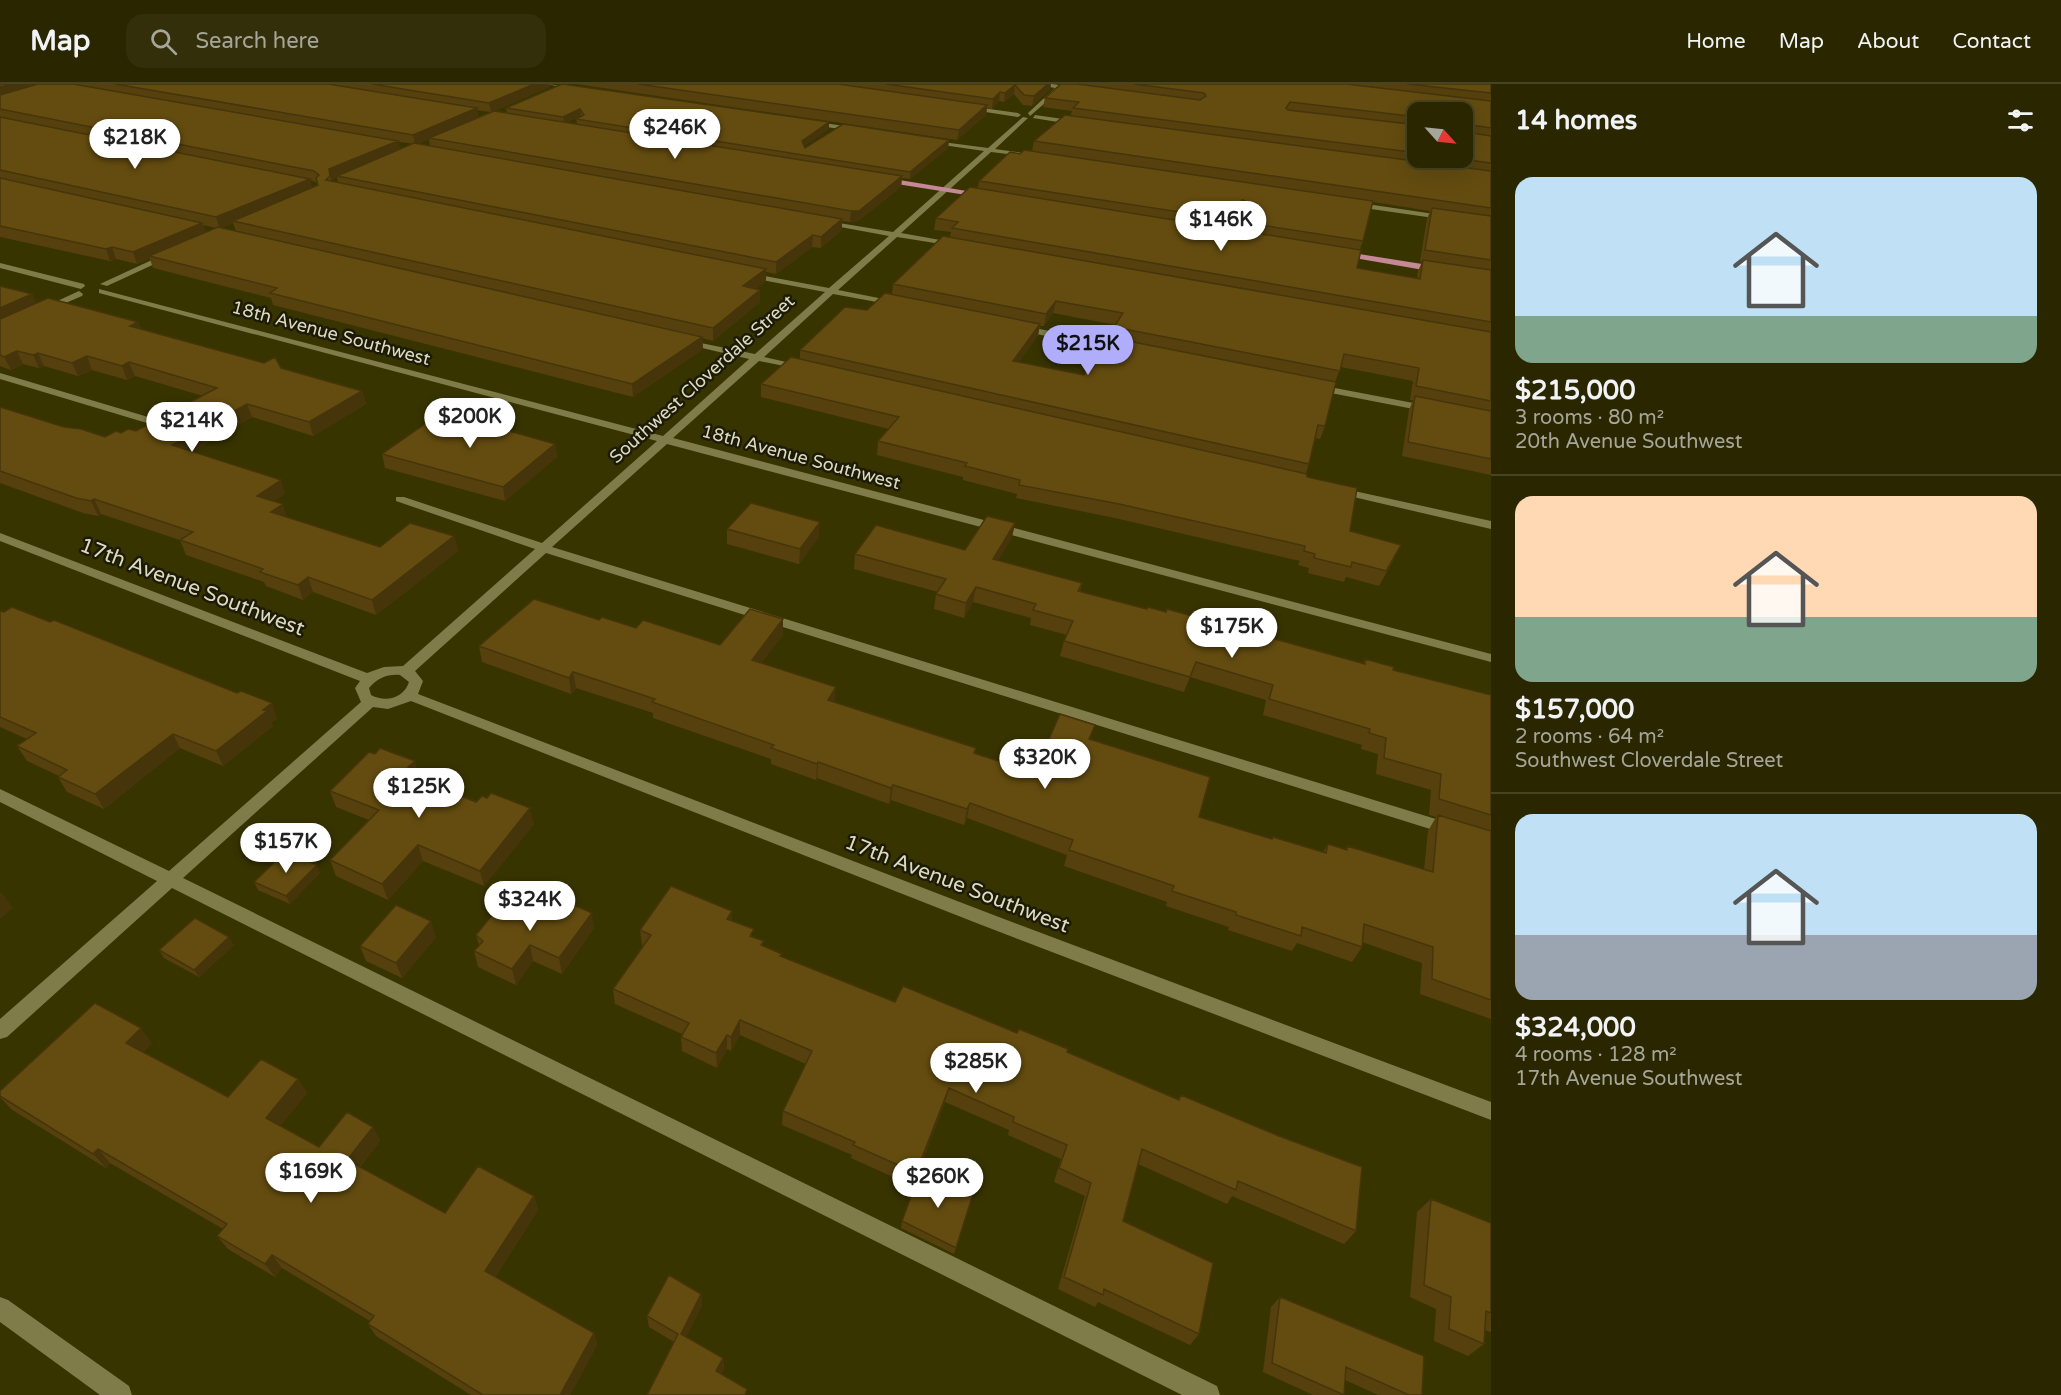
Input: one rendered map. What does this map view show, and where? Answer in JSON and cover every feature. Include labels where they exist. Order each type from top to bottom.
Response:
[{"type":"main road","points":[[875,178],[990,196]]},
{"type":"main road","points":[[1218,234],[1241,237]]},
{"type":"main road","points":[[1335,252],[1447,271]]},
{"type":"street","points":[[549,84],[588,90]]},
{"type":"street","points":[[1037,84],[1061,85],[1083,90]]},
{"type":"street","points":[[544,94],[565,85]]},
{"type":"street","name":"Southwest Cloverdale Street","points":[[406,671],[755,357],[1030,116],[1061,85]]},
{"type":"street","points":[[959,107],[1082,123]]},
{"type":"street","points":[[805,122],[863,131]]},
{"type":"street","points":[[831,133],[840,128]]},
{"type":"street","points":[[923,140],[1035,157]]},
{"type":"street","points":[[1339,202],[1456,219]]},
{"type":"street","points":[[1230,235],[1242,214]]},
{"type":"street","points":[[815,220],[964,247]]},
{"type":"street","points":[[0,265],[80,290],[103,288],[177,252]]},
{"type":"street","points":[[738,272],[901,305]]},
{"type":"street","name":"18th Avenue Southwest","points":[[103,288],[663,440],[1491,658]]},
{"type":"street","points":[[30,316],[80,290]]},
{"type":"street","points":[[1005,326],[1132,351]]},
{"type":"street","points":[[674,338],[817,371]]},
{"type":"street","points":[[0,376],[161,424]]},
{"type":"street","points":[[1306,385],[1445,412]]},
{"type":"street","points":[[1328,488],[1491,525]]},
{"type":"street","points":[[400,499],[543,548],[1491,842]]},
{"type":"street","name":"17th Avenue Southwest","points":[[0,537],[369,679]]},
{"type":"street","points":[[386,671],[406,671],[416,681],[415,687],[408,695],[388,704],[370,702],[362,693],[362,688],[369,679],[386,671]]},
{"type":"street","name":"17th Avenue Southwest","points":[[408,695],[1491,1112]]},
{"type":"street","points":[[0,1031],[370,702]]},
{"type":"street","points":[[0,795],[1208,1395]]},
{"type":"street","points":[[0,1308],[120,1395]]},
{"type":"building","points":[[38,84],[73,84],[398,141],[329,169],[330,176],[326,180],[766,269],[743,286],[760,290],[713,328],[233,221],[318,185],[316,178],[319,175],[314,171],[0,109],[0,95]]},
{"type":"building","points":[[115,84],[328,84],[477,108],[413,135]]},
{"type":"building","points":[[372,84],[534,84],[489,103]]},
{"type":"building","points":[[562,84],[829,122],[802,141],[805,148],[843,124],[949,140],[910,172],[576,119],[584,115],[580,109],[563,117],[506,108]]},
{"type":"building","points":[[638,84],[838,84],[987,105],[959,130]]},
{"type":"building","points":[[886,84],[1048,84],[1034,96],[1024,95],[1015,85],[1005,93],[1000,92],[993,99]]},
{"type":"building","points":[[1061,84],[1077,84],[1200,100],[1206,96],[1204,93],[1134,84],[1346,84],[1491,101],[1491,128],[1473,125],[1473,102],[1407,102],[1407,116],[1290,102],[1286,108],[1407,124],[1407,152],[1073,108],[1079,102],[1045,98]]},
{"type":"building","points":[[1407,84],[1491,84],[1491,93]]},
{"type":"building","points":[[494,111],[902,176],[859,211],[851,211],[429,138]]},
{"type":"building","points":[[1065,115],[1407,160],[1407,168],[1468,168],[1491,171],[1491,208],[1034,141]]},
{"type":"building","points":[[0,117],[310,179],[216,217],[0,170]]},
{"type":"building","points":[[1473,133],[1491,136],[1491,163],[1473,161]]},
{"type":"building","points":[[414,143],[842,219],[821,237],[813,235],[776,262],[337,176]]},
{"type":"building","points":[[1024,150],[1373,201],[1363,241],[1241,222],[1251,203],[1242,200],[1231,220],[979,181],[1010,152],[1020,154]]},
{"type":"building","points":[[0,178],[202,223],[133,252],[112,247],[106,249],[0,226]]},
{"type":"building","points":[[970,187],[1361,250],[1357,268],[1420,279],[1423,260],[1491,270],[1491,322],[952,228],[958,222],[936,218]]},
{"type":"building","points":[[1432,208],[1491,216],[1491,260],[1425,250]]},
{"type":"building","points":[[218,227],[702,337],[632,384],[270,293],[277,288],[149,256]]},
{"type":"building","points":[[943,236],[1491,332],[1491,401],[1416,386],[1419,368],[1344,354],[1340,371],[1114,327],[1123,313],[1056,301],[1046,314],[893,284]]},
{"type":"building","points":[[0,286],[32,294],[0,308]]},
{"type":"building","points":[[885,293],[1040,324],[1013,361],[1084,375],[1108,337],[1336,382],[1325,426],[1318,425],[1309,464],[800,350],[845,307],[867,310]]},
{"type":"building","points":[[48,298],[138,322],[130,326],[264,363],[275,357],[281,368],[362,391],[309,422],[247,404],[172,445],[281,480],[257,496],[283,504],[271,512],[380,547],[410,523],[454,536],[372,600],[308,577],[298,585],[260,572],[263,569],[180,540],[193,532],[94,499],[91,501],[76,498],[0,471],[0,407],[105,437],[116,431],[121,433],[128,429],[136,431],[217,388],[129,362],[122,366],[87,356],[72,363],[38,353],[33,355],[17,351],[4,357],[0,355],[0,319]]},
{"type":"building","points":[[791,357],[1307,474],[1307,477],[1357,488],[1350,531],[1401,545],[1386,571],[1352,562],[1351,567],[1314,558],[1315,554],[1304,551],[1305,546],[1119,504],[1019,485],[1020,480],[965,466],[967,463],[878,441],[899,417],[761,384]]},
{"type":"building","points":[[1415,396],[1491,411],[1491,459],[1408,442]]},
{"type":"building","points":[[442,412],[555,444],[503,487],[382,454]]},
{"type":"building","points":[[751,503],[820,522],[800,549],[727,529]]},
{"type":"building","points":[[987,516],[1015,523],[993,559],[1082,583],[1078,591],[1147,609],[1148,607],[1166,612],[1167,609],[1365,664],[1365,659],[1394,667],[1393,670],[1491,695],[1491,815],[1439,799],[1441,774],[1384,758],[1386,738],[1369,733],[1370,729],[1269,699],[1273,685],[1196,662],[1190,677],[1064,641],[1073,621],[1033,610],[1036,604],[976,587],[966,603],[936,594],[946,579],[855,554],[876,525],[965,550]]},
{"type":"building","points":[[534,599],[599,620],[602,617],[636,628],[643,620],[720,645],[750,609],[783,619],[752,660],[836,687],[828,700],[976,748],[974,753],[1034,773],[1060,714],[1095,725],[1089,739],[1210,777],[1199,817],[1326,853],[1328,844],[1347,850],[1347,846],[1433,872],[1438,815],[1491,831],[1491,1000],[1432,979],[1433,947],[1364,924],[1362,947],[1302,927],[1301,936],[1236,915],[1236,912],[1172,891],[1174,886],[1069,850],[1073,840],[970,803],[967,809],[893,785],[891,788],[771,748],[774,745],[652,702],[655,699],[573,672],[569,678],[479,646]]},
{"type":"building","points":[[12,607],[50,622],[54,620],[237,693],[241,691],[272,703],[263,710],[267,711],[216,751],[173,734],[95,794],[58,777],[67,770],[17,746],[36,733],[0,717],[0,611],[4,612]]},
{"type":"building","points":[[380,748],[415,761],[408,767],[412,769],[407,774],[476,802],[482,796],[487,798],[491,793],[530,808],[480,871],[418,845],[382,884],[330,860],[379,810],[330,791],[369,752],[375,754]]},
{"type":"building","points":[[286,851],[317,865],[286,896],[254,882]]},
{"type":"building","points":[[671,886],[732,911],[727,919],[754,929],[750,936],[764,941],[761,945],[782,954],[780,956],[895,1002],[903,986],[1017,1033],[1019,1029],[1068,1049],[1067,1052],[1179,1100],[1181,1095],[1279,1136],[1362,1167],[1356,1231],[1238,1181],[1236,1190],[1142,1149],[1123,1221],[1213,1263],[1199,1334],[1104,1289],[1103,1295],[1064,1277],[1091,1183],[1059,1168],[1067,1145],[1013,1122],[1014,1117],[949,1088],[916,1173],[853,1145],[855,1142],[783,1111],[812,1051],[740,1020],[731,1037],[727,1035],[716,1053],[681,1037],[689,1023],[613,989],[651,935],[640,930]]},
{"type":"building","points":[[565,901],[592,913],[559,958],[530,945],[512,969],[474,951],[483,941],[476,935],[501,904],[526,914],[534,903],[556,912]]},
{"type":"building","points":[[396,905],[431,921],[396,963],[360,946]]},
{"type":"building","points":[[195,918],[229,937],[194,970],[159,950]]},
{"type":"building","points":[[95,1003],[141,1028],[126,1043],[228,1097],[261,1059],[298,1079],[266,1118],[319,1147],[347,1112],[373,1127],[347,1160],[445,1213],[478,1166],[534,1196],[485,1271],[594,1333],[560,1395],[483,1395],[368,1324],[374,1316],[272,1255],[265,1264],[217,1236],[227,1224],[98,1149],[93,1154],[0,1096],[0,1091]]},
{"type":"building","points":[[920,1172],[973,1194],[956,1248],[902,1221]]},
{"type":"building","points":[[1431,1199],[1491,1223],[1491,1313],[1486,1311],[1484,1344],[1449,1329],[1451,1297],[1424,1285]]},
{"type":"building","points":[[669,1275],[701,1294],[681,1334],[723,1358],[716,1371],[747,1389],[745,1395],[647,1395],[678,1334],[647,1316]]},
{"type":"building","points":[[1280,1297],[1424,1356],[1422,1395],[1409,1395],[1346,1367],[1344,1395],[1272,1363]]}]
